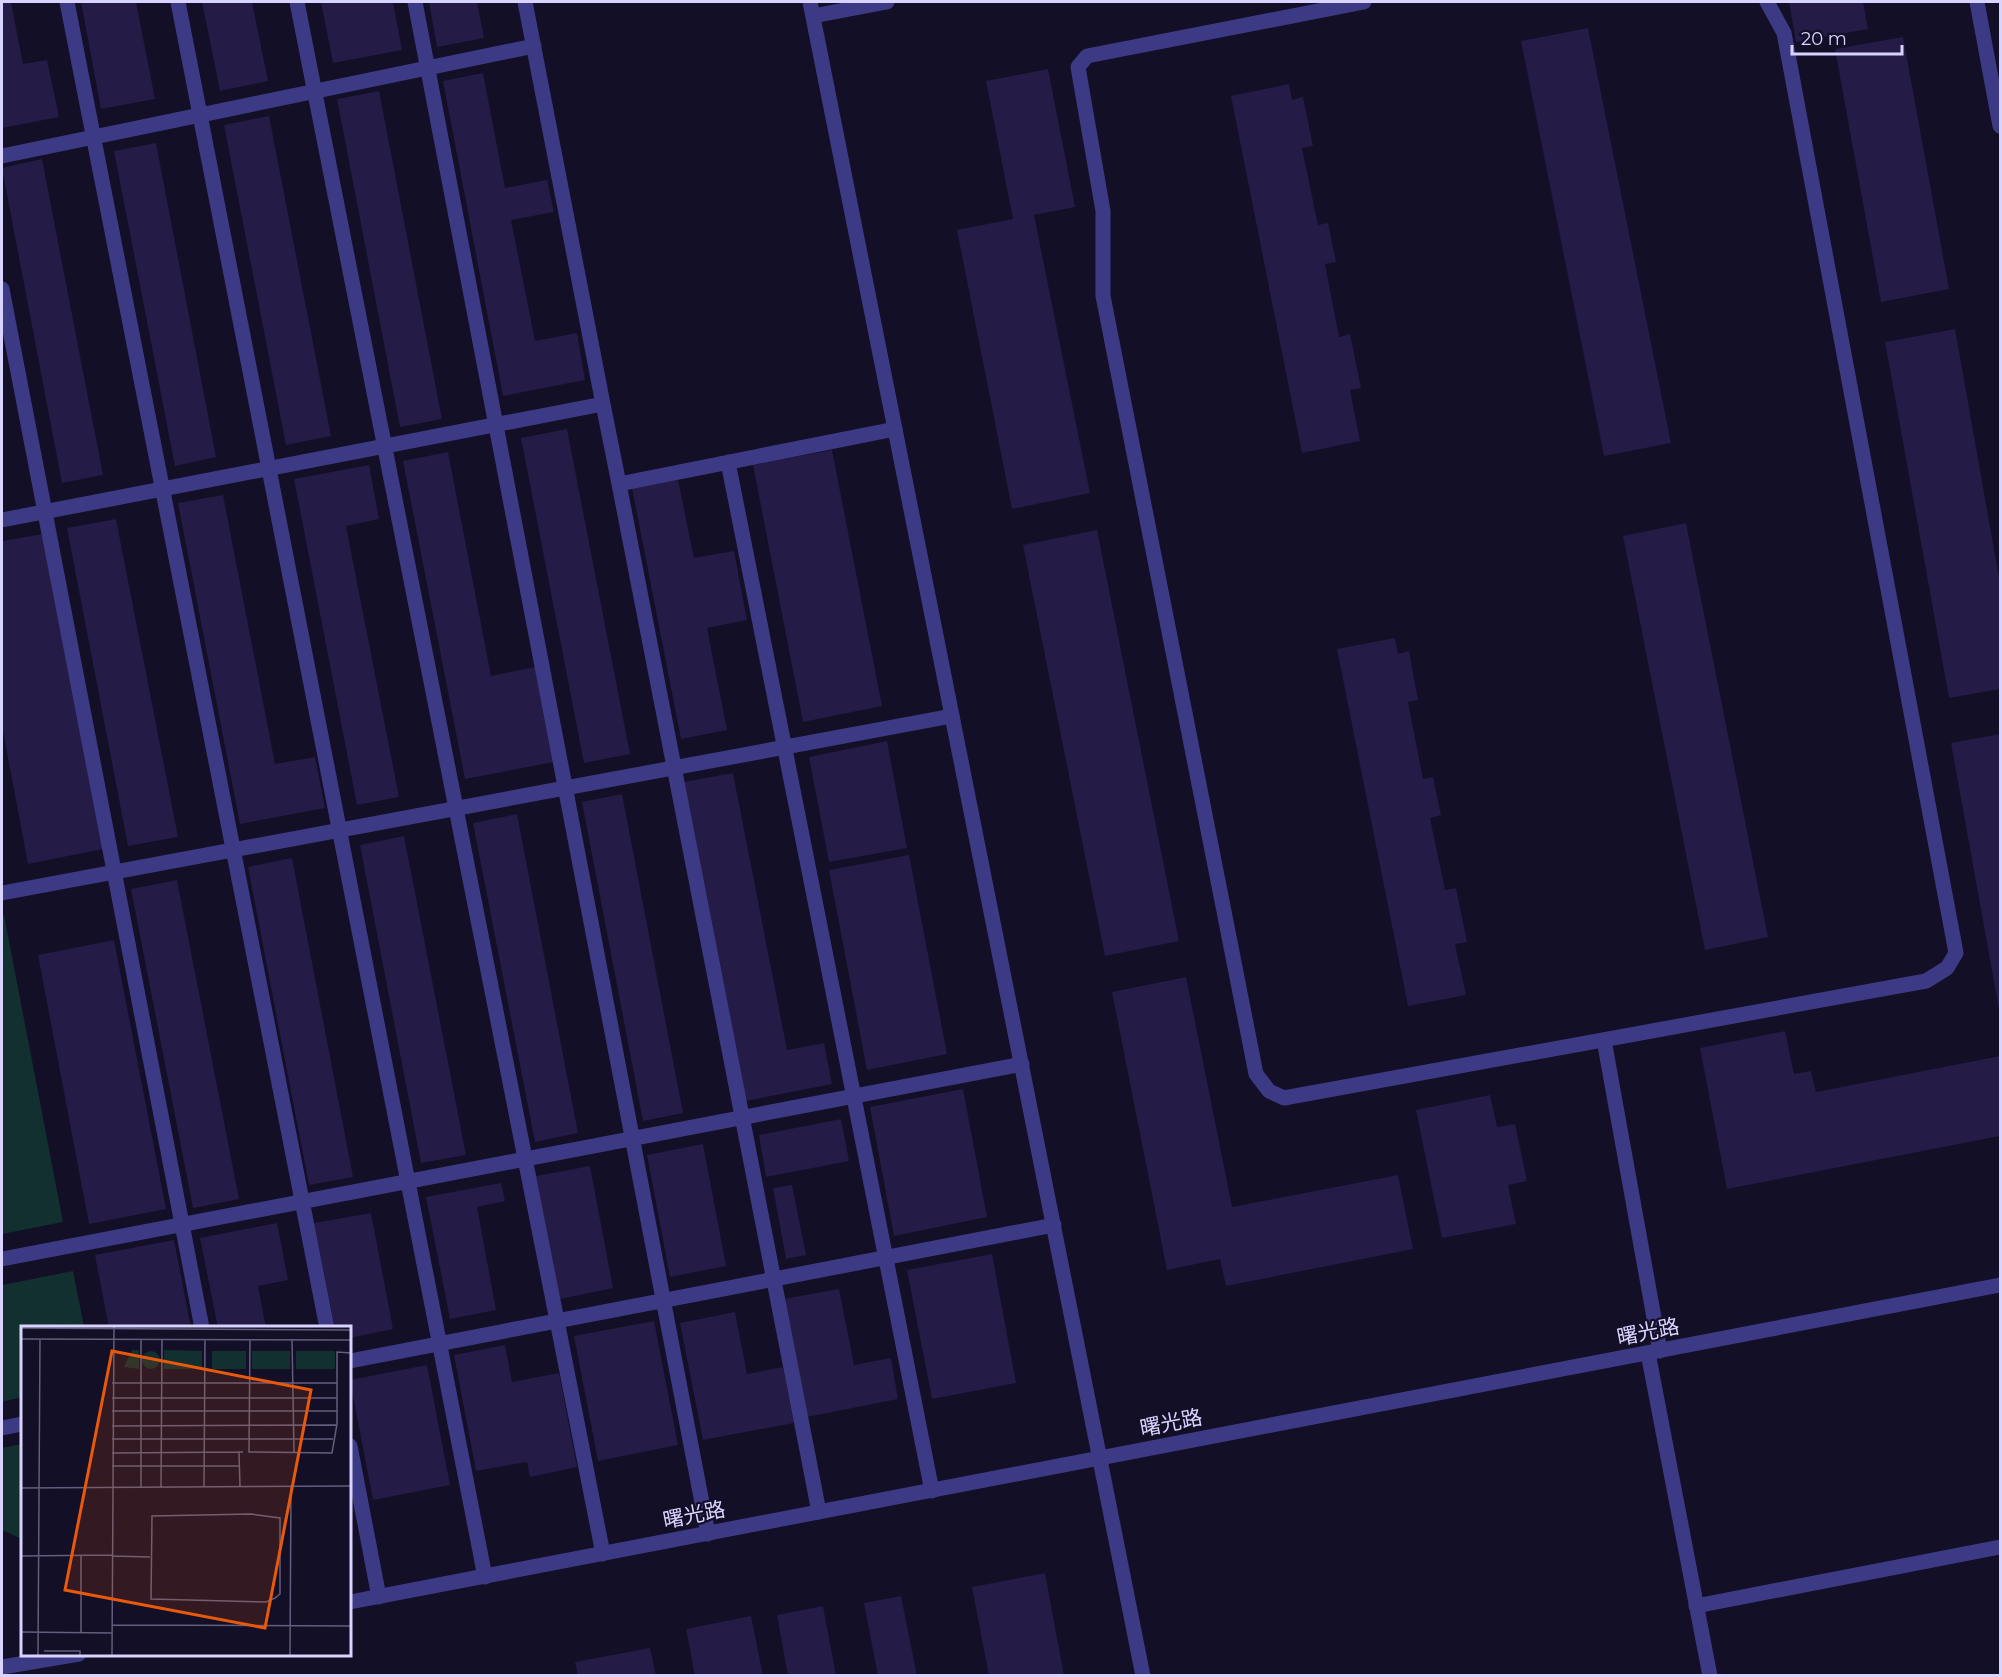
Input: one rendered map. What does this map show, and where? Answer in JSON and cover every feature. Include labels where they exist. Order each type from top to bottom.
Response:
[{"type":"street","points":[[67,2],[327,1326]]},
{"type":"street","points":[[178,2],[485,1577]]},
{"type":"street","points":[[297,2],[603,1554]]},
{"type":"street","points":[[415,2],[708,1534]]},
{"type":"street","points":[[525,2],[819,1512]]},
{"type":"street","points":[[887,2],[812,9],[1143,1676]]},
{"type":"street","points":[[1364,2],[1087,56],[1078,67],[1102,211],[1102,296],[1256,1074],[1269,1091],[1284,1098],[1926,981],[1947,968],[1956,953],[1784,33],[1767,2]]},
{"type":"street","points":[[1977,2],[2001,126]]},
{"type":"street","points":[[2,156],[534,46]]},
{"type":"street","points":[[2,289],[202,1326]]},
{"type":"street","points":[[2,520],[603,404]]},
{"type":"street","points":[[619,484],[895,429]]},
{"type":"street","points":[[728,462],[932,1491]]},
{"type":"street","points":[[2,893],[952,716]]},
{"type":"street","points":[[1604,1040],[1696,1606],[1710,1676]]},
{"type":"street","points":[[2,1259],[1022,1065]]},
{"type":"street","points":[[351,1361],[1054,1224]]},
{"type":"street","name":"曙光路","points":[[351,1602],[2001,1286]]},
{"type":"street","points":[[2,1428],[21,1424]]},
{"type":"street","points":[[351,1451],[379,1597]]},
{"type":"street","points":[[1696,1606],[2001,1546]]},
{"type":"street","points":[[2,1667],[67,1656]]},
{"type":"green space","points":[[4,915],[63,1222],[2,1234],[2,916]]},
{"type":"green space","points":[[73,1271],[84,1326],[21,1326],[21,1397],[2,1402],[2,1285]]},
{"type":"green space","points":[[21,1444],[21,1539],[2,1530],[2,1448]]},
{"type":"building","points":[[2,2],[11,2],[23,64],[47,60],[59,117],[2,128]]},
{"type":"building","points":[[81,2],[136,2],[155,99],[101,109]]},
{"type":"building","points":[[202,2],[252,2],[268,81],[220,91]]},
{"type":"building","points":[[321,2],[393,2],[402,50],[333,63]]},
{"type":"building","points":[[429,2],[477,2],[484,38],[437,47]]},
{"type":"building","points":[[1789,2],[1863,2],[1868,29],[1796,42]]},
{"type":"building","points":[[1588,28],[1671,443],[1604,456],[1521,41]]},
{"type":"building","points":[[1903,37],[1949,289],[1881,302],[1835,49]]},
{"type":"building","points":[[1048,69],[1075,207],[1034,215],[1090,493],[1012,509],[957,230],[1013,219],[986,81]]},
{"type":"building","points":[[483,73],[505,188],[547,180],[554,212],[511,220],[535,341],[577,333],[585,380],[503,396],[443,81]]},
{"type":"building","points":[[1289,84],[1292,100],[1303,97],[1313,146],[1302,148],[1318,225],[1328,223],[1336,262],[1325,264],[1339,337],[1350,334],[1361,388],[1350,390],[1360,441],[1302,453],[1231,96]]},
{"type":"building","points":[[379,91],[442,419],[400,427],[337,99]]},
{"type":"building","points":[[269,116],[331,436],[286,445],[224,125]]},
{"type":"building","points":[[156,143],[216,457],[175,466],[114,151]]},
{"type":"building","points":[[42,159],[103,475],[62,483],[2,168]]},
{"type":"building","points":[[1955,329],[2000,583],[2000,689],[1949,698],[1885,342]]},
{"type":"building","points":[[567,429],[630,754],[584,763],[521,438]]},
{"type":"building","points":[[832,450],[882,706],[803,722],[753,465]]},
{"type":"building","points":[[448,452],[491,676],[535,667],[554,762],[465,779],[403,461]]},
{"type":"building","points":[[369,465],[379,519],[346,526],[399,797],[357,805],[294,479]]},
{"type":"building","points":[[678,480],[694,558],[734,551],[747,620],[707,628],[727,730],[681,739],[632,488]]},
{"type":"building","points":[[223,495],[275,764],[315,757],[325,808],[240,824],[178,503]]},
{"type":"building","points":[[116,519],[178,837],[128,846],[67,528]]},
{"type":"building","points":[[1686,523],[1768,937],[1705,950],[1623,536]]},
{"type":"building","points":[[1097,530],[1179,941],[1105,956],[1023,545]]},
{"type":"building","points":[[43,534],[103,849],[28,864],[2,726],[2,541]]},
{"type":"building","points":[[1395,638],[1398,654],[1409,651],[1418,700],[1408,702],[1423,779],[1433,777],[1441,815],[1430,818],[1445,890],[1456,888],[1467,942],[1455,944],[1466,995],[1408,1006],[1337,649]]},
{"type":"building","points":[[2000,734],[2000,1009],[1999,1009],[1951,743]]},
{"type":"building","points":[[887,741],[907,848],[829,862],[809,757]]},
{"type":"building","points":[[733,773],[787,1050],[824,1043],[832,1084],[746,1101],[684,782]]},
{"type":"building","points":[[622,794],[683,1113],[643,1121],[582,802]]},
{"type":"building","points":[[517,814],[578,1133],[535,1142],[473,823]]},
{"type":"building","points":[[404,836],[466,1155],[421,1163],[360,845]]},
{"type":"building","points":[[909,855],[947,1054],[867,1070],[829,870]]},
{"type":"building","points":[[292,858],[353,1177],[309,1185],[248,867]]},
{"type":"building","points":[[177,880],[239,1199],[193,1208],[131,889]]},
{"type":"building","points":[[114,940],[166,1209],[89,1224],[38,955]]},
{"type":"building","points":[[1186,977],[1232,1207],[1398,1175],[1413,1249],[1226,1286],[1220,1259],[1167,1270],[1112,992]]},
{"type":"building","points":[[1785,1031],[1794,1074],[1811,1071],[1816,1092],[2000,1056],[2000,1136],[1727,1189],[1700,1048]]},
{"type":"building","points":[[963,1089],[987,1217],[894,1236],[870,1107]]},
{"type":"building","points":[[1490,1095],[1497,1127],[1515,1124],[1527,1181],[1508,1185],[1516,1224],[1442,1238],[1416,1110]]},
{"type":"building","points":[[841,1119],[849,1161],[766,1177],[759,1135]]},
{"type":"building","points":[[703,1144],[726,1266],[670,1277],[647,1155]]},
{"type":"building","points":[[590,1166],[613,1288],[560,1299],[536,1176]]},
{"type":"building","points":[[501,1183],[505,1201],[477,1207],[496,1310],[450,1319],[426,1197]]},
{"type":"building","points":[[792,1185],[806,1255],[786,1259],[773,1188]]},
{"type":"building","points":[[371,1213],[393,1329],[351,1338],[351,1326],[335,1326],[314,1223]]},
{"type":"building","points":[[277,1223],[288,1280],[258,1286],[266,1326],[218,1326],[200,1238]]},
{"type":"building","points":[[174,1240],[191,1326],[109,1326],[95,1255]]},
{"type":"building","points":[[992,1254],[1016,1383],[932,1399],[907,1270]]},
{"type":"building","points":[[839,1289],[854,1365],[891,1358],[898,1399],[807,1417],[784,1299]]},
{"type":"building","points":[[735,1312],[747,1374],[783,1367],[794,1423],[703,1440],[680,1323]]},
{"type":"building","points":[[654,1321],[678,1445],[598,1461],[574,1336]]},
{"type":"building","points":[[505,1345],[512,1382],[559,1373],[577,1467],[530,1477],[527,1462],[476,1471],[454,1355]]},
{"type":"building","points":[[427,1365],[450,1485],[373,1500],[351,1380]]},
{"type":"building","points":[[1045,1573],[1064,1676],[989,1676],[972,1587]]},
{"type":"building","points":[[901,1596],[917,1676],[878,1676],[864,1603]]},
{"type":"building","points":[[823,1606],[836,1676],[788,1676],[777,1615]]},
{"type":"building","points":[[751,1616],[763,1676],[695,1676],[686,1629]]},
{"type":"building","points":[[650,1648],[656,1676],[578,1676],[575,1662]]}]
